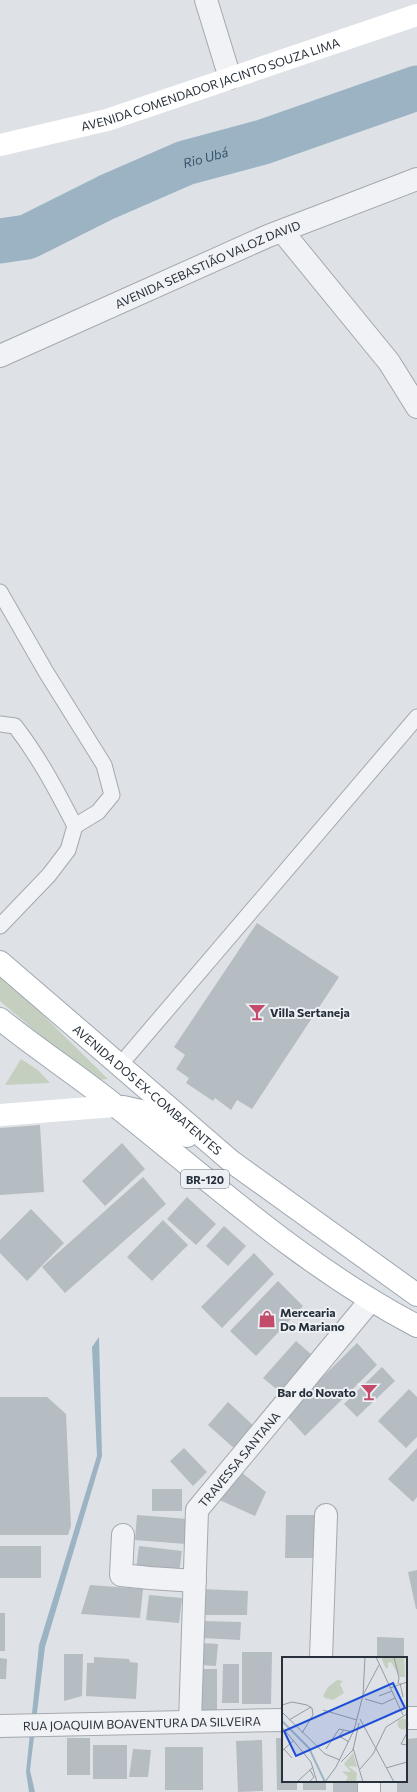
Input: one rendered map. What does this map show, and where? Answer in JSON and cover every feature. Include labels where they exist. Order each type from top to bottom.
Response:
[{"type":"main road","name":"AVENIDA COMENDADOR JACINTO SOUZA LIMA","points":[[0,145],[107,120],[417,15]]},
{"type":"main road","name":"AVENIDA DOS EX-COMBATENTES","points":[[0,962],[232,1162],[417,1295]]},
{"type":"main road","name":"BR-120","points":[[0,1022],[116,1106],[253,1219],[370,1301],[417,1326]]},
{"type":"main road","points":[[0,1115],[116,1106],[146,1112],[232,1162]]},
{"type":"street","points":[[206,0],[230,78]]},
{"type":"street","name":"AVENIDA SEBASTIÃO VALOZ DAVID","points":[[0,356],[282,231],[417,179]]},
{"type":"street","points":[[282,231],[389,362],[417,407]]},
{"type":"street","name":"TRAVESSA SANTANA","points":[[190,1722],[197,1510],[370,1301]]},
{"type":"street","points":[[321,1657],[326,1515]]},
{"type":"street","points":[[123,1535],[120,1575],[195,1581]]},
{"type":"street","name":"RUA JOAQUIM BOAVENTURA DA SILVEIRA","points":[[0,1726],[282,1720]]},
{"type":"lane","points":[[0,592],[46,672],[104,765],[112,795],[98,812],[75,826],[68,850],[49,875],[0,926]]},
{"type":"lane","points":[[120,1065],[417,717]]},
{"type":"lane","points":[[0,724],[15,726],[28,743],[55,787],[75,826]]},
{"type":"green space","points":[[0,973],[108,1079],[93,1080],[0,1001]]},
{"type":"green space","points":[[21,1059],[38,1070],[50,1083],[5,1085]]},
{"type":"water","points":[[99,1337],[102,1456],[45,1647],[30,1770],[35,1792],[29,1792],[26,1772],[39,1645],[97,1456],[92,1347]]},
{"type":"building","name":"Villa Sertaneja","points":[[257,923],[339,977],[252,1109],[237,1100],[231,1110],[215,1098],[213,1101],[186,1083],[189,1078],[176,1069],[185,1055],[174,1047]]},
{"type":"building","points":[[40,1125],[44,1192],[0,1195],[0,1128]]},
{"type":"building","points":[[122,1143],[145,1169],[105,1206],[82,1181]]},
{"type":"building","points":[[143,1177],[166,1204],[65,1293],[42,1267]]},
{"type":"building","points":[[187,1197],[216,1224],[196,1245],[167,1219]]},
{"type":"building","points":[[31,1209],[64,1243],[27,1281],[0,1253],[0,1240]]},
{"type":"building","points":[[163,1220],[188,1245],[152,1281],[127,1257]]},
{"type":"building","points":[[224,1226],[246,1246],[228,1266],[206,1246]]},
{"type":"building","points":[[254,1253],[274,1274],[222,1328],[201,1307]]},
{"type":"building","name":"Mercearia Do Mariano","points":[[278,1281],[303,1306],[256,1356],[230,1331]]},
{"type":"building","points":[[296,1341],[312,1355],[280,1392],[263,1378]]},
{"type":"building","points":[[357,1343],[377,1365],[305,1436],[285,1414]]},
{"type":"building","name":"Bar do Novato","points":[[382,1367],[395,1381],[357,1417],[344,1404]]},
{"type":"building","points":[[409,1389],[417,1397],[417,1437],[406,1448],[378,1421]]},
{"type":"building","points":[[0,1397],[47,1397],[66,1414],[71,1526],[68,1535],[0,1535]]},
{"type":"building","points":[[228,1402],[255,1427],[235,1449],[208,1425]]},
{"type":"building","points":[[184,1448],[207,1472],[193,1486],[170,1461]]},
{"type":"building","points":[[417,1448],[417,1497],[413,1502],[388,1479]]},
{"type":"building","points":[[236,1468],[266,1492],[255,1516],[213,1497]]},
{"type":"building","points":[[152,1489],[182,1489],[182,1511],[152,1511]]},
{"type":"building","points":[[137,1515],[188,1519],[186,1544],[135,1540]]},
{"type":"building","points":[[286,1515],[318,1515],[317,1558],[285,1558]]},
{"type":"building","points":[[0,1546],[41,1546],[41,1578],[0,1578]]},
{"type":"building","points":[[139,1546],[182,1551],[179,1573],[136,1569]]},
{"type":"building","points":[[417,1570],[417,1609],[416,1609],[408,1572]]},
{"type":"building","points":[[90,1585],[143,1589],[140,1618],[81,1614]]},
{"type":"building","points":[[202,1589],[248,1591],[247,1615],[202,1615]]},
{"type":"building","points":[[149,1595],[182,1598],[179,1623],[146,1620]]},
{"type":"building","points":[[0,1613],[5,1613],[5,1651],[0,1651]]},
{"type":"building","points":[[203,1621],[241,1622],[240,1640],[202,1638]]},
{"type":"building","points":[[377,1637],[404,1638],[404,1657],[377,1657]]},
{"type":"building","points":[[202,1643],[218,1644],[216,1666],[200,1665]]},
{"type":"building","points":[[242,1652],[272,1652],[271,1704],[242,1704]]},
{"type":"building","points":[[64,1654],[83,1654],[82,1696],[64,1701]]},
{"type":"building","points":[[94,1657],[129,1659],[130,1662],[138,1663],[136,1699],[86,1696],[87,1663],[94,1663]]},
{"type":"building","points":[[0,1658],[7,1659],[6,1679],[0,1679]]},
{"type":"building","points":[[223,1664],[239,1664],[239,1703],[222,1703]]},
{"type":"building","points":[[196,1669],[217,1669],[217,1711],[195,1711]]},
{"type":"building","points":[[67,1738],[90,1738],[90,1775],[67,1775]]},
{"type":"building","points":[[276,1738],[282,1738],[282,1782],[297,1782],[297,1790],[277,1790]]},
{"type":"building","points":[[417,1738],[417,1792],[397,1792],[397,1782],[407,1782],[407,1739]]},
{"type":"building","points":[[262,1740],[263,1791],[238,1792],[236,1741]]},
{"type":"building","points":[[93,1745],[127,1745],[127,1779],[93,1779]]},
{"type":"building","points":[[165,1747],[203,1747],[203,1790],[165,1790]]},
{"type":"building","points":[[133,1749],[151,1750],[148,1777],[129,1777]]},
{"type":"building","points":[[303,1782],[326,1782],[326,1790],[303,1790]]},
{"type":"building","points":[[333,1782],[362,1782],[362,1792],[333,1792]]},
{"type":"waterway","name":"Rio Ubá","points":[[0,241],[27,237],[107,197],[185,163],[263,142],[417,88]]},
{"type":"place","name":"Villa Sertaneja","points":[[257,1012]]},
{"type":"place","name":"Mercearia Do Mariano","points":[[267,1319]]},
{"type":"place","name":"Bar do Novato","points":[[369,1392]]}]
